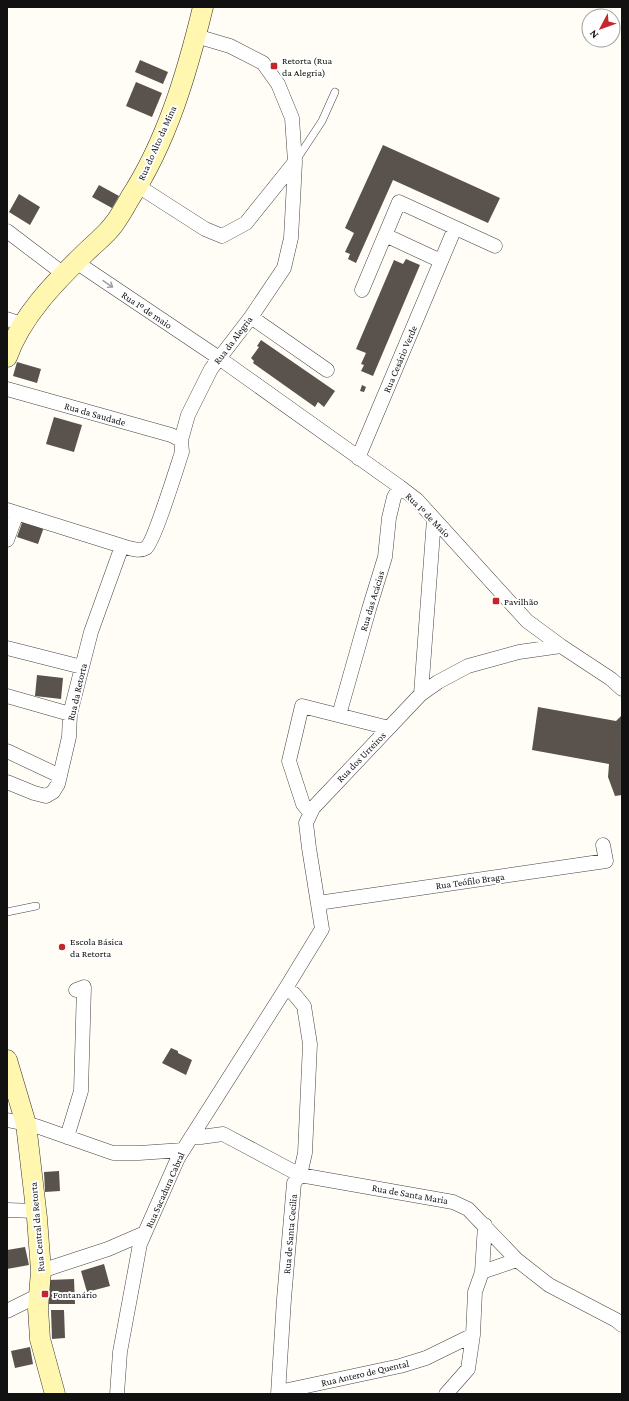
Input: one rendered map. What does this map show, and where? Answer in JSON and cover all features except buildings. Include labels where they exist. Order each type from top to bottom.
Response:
[{"type":"street","name":"Rua do Alto da Mina","points":[[7,357],[12,342],[15,322],[38,303],[70,268],[114,224],[138,186],[163,136],[182,84],[203,7]]},
{"type":"street","name":"Rua da Alegria","points":[[12,511],[122,546],[140,550],[147,547],[156,528],[182,452],[181,440],[188,415],[201,388],[211,369],[251,317],[284,268],[291,238],[294,162],[292,118],[278,84],[263,63],[230,46],[196,36]]},
{"type":"street","points":[[138,186],[204,228],[222,236],[246,223],[294,162]]},
{"type":"street","points":[[362,290],[399,202],[495,246]]},
{"type":"street","name":"Rua Cesário Verde","points":[[358,458],[455,228]]},
{"type":"street","name":"Rua 1º de maio","points":[[7,231],[219,358]]},
{"type":"street","points":[[385,235],[442,261]]},
{"type":"street","points":[[251,317],[327,370]]},
{"type":"street","name":"Rua 1º de Maio","points":[[219,358],[417,500],[527,621],[622,689]]},
{"type":"street","name":"Rua da Saudade","points":[[7,389],[171,435],[181,440]]},
{"type":"street","name":"Rua das Acácias","points":[[339,715],[385,557],[389,518],[394,497],[400,487]]},
{"type":"street","points":[[7,540],[12,511]]},
{"type":"street","points":[[421,694],[434,519]]},
{"type":"street","name":"Rua da Retorta","points":[[7,782],[46,796],[53,792],[58,784],[69,737],[70,714],[91,632],[122,546]]},
{"type":"street","name":"Rua dos Urreiros","points":[[310,814],[313,808],[421,694],[438,682],[468,666],[519,652],[560,646]]},
{"type":"street","points":[[7,648],[82,667]]},
{"type":"street","points":[[7,696],[70,714]]},
{"type":"street","points":[[286,988],[322,929],[306,823],[310,814],[303,804],[289,761],[302,706],[389,728]]},
{"type":"street","points":[[7,751],[60,776]]},
{"type":"street","name":"Rua Teófilo Braga","points":[[318,903],[606,860],[603,845]]},
{"type":"street","points":[[67,1137],[81,1090],[84,987],[76,990]]},
{"type":"street","name":"Rua Sacadura Cabral","points":[[117,1394],[120,1352],[140,1244],[178,1158],[286,988]]},
{"type":"street","name":"Rua de Santa Cecilia","points":[[278,1394],[284,1299],[294,1183],[300,1175],[305,1153],[310,1044],[304,1006],[294,994],[286,988]]},
{"type":"street","name":"Rua Central da Retorta","points":[[7,1060],[16,1122],[36,1211],[42,1272],[38,1308],[40,1339],[55,1394]]},
{"type":"street","points":[[16,1122],[36,1126],[113,1153],[183,1150]]},
{"type":"street","name":"Rua de Santa Maria","points":[[191,1137],[223,1134],[300,1175],[453,1202],[468,1209],[517,1260],[549,1285],[616,1320],[622,1325]]},
{"type":"street","points":[[7,1210],[36,1211]]},
{"type":"street","points":[[446,1394],[468,1369],[473,1335],[475,1292],[482,1272],[485,1225]]},
{"type":"street","points":[[42,1272],[108,1249],[145,1233]]},
{"type":"street","points":[[482,1272],[517,1260]]},
{"type":"street","points":[[7,1311],[39,1295]]},
{"type":"street","name":"Rua Antero de Quental","points":[[285,1394],[288,1390],[400,1366],[426,1358],[473,1335]]},
{"type":"lane","points":[[294,162],[322,120],[335,92]]},
{"type":"lane","points":[[7,912],[36,906]]},
{"type":"place","name":"Retorta (Rua da Alegria)","points":[[274,66]]},
{"type":"place","name":"Pavilhão","points":[[496,601]]},
{"type":"place","name":"Escola Básica da Retorta","points":[[62,947]]},
{"type":"place","name":"Fontanário","points":[[45,1294]]}]
